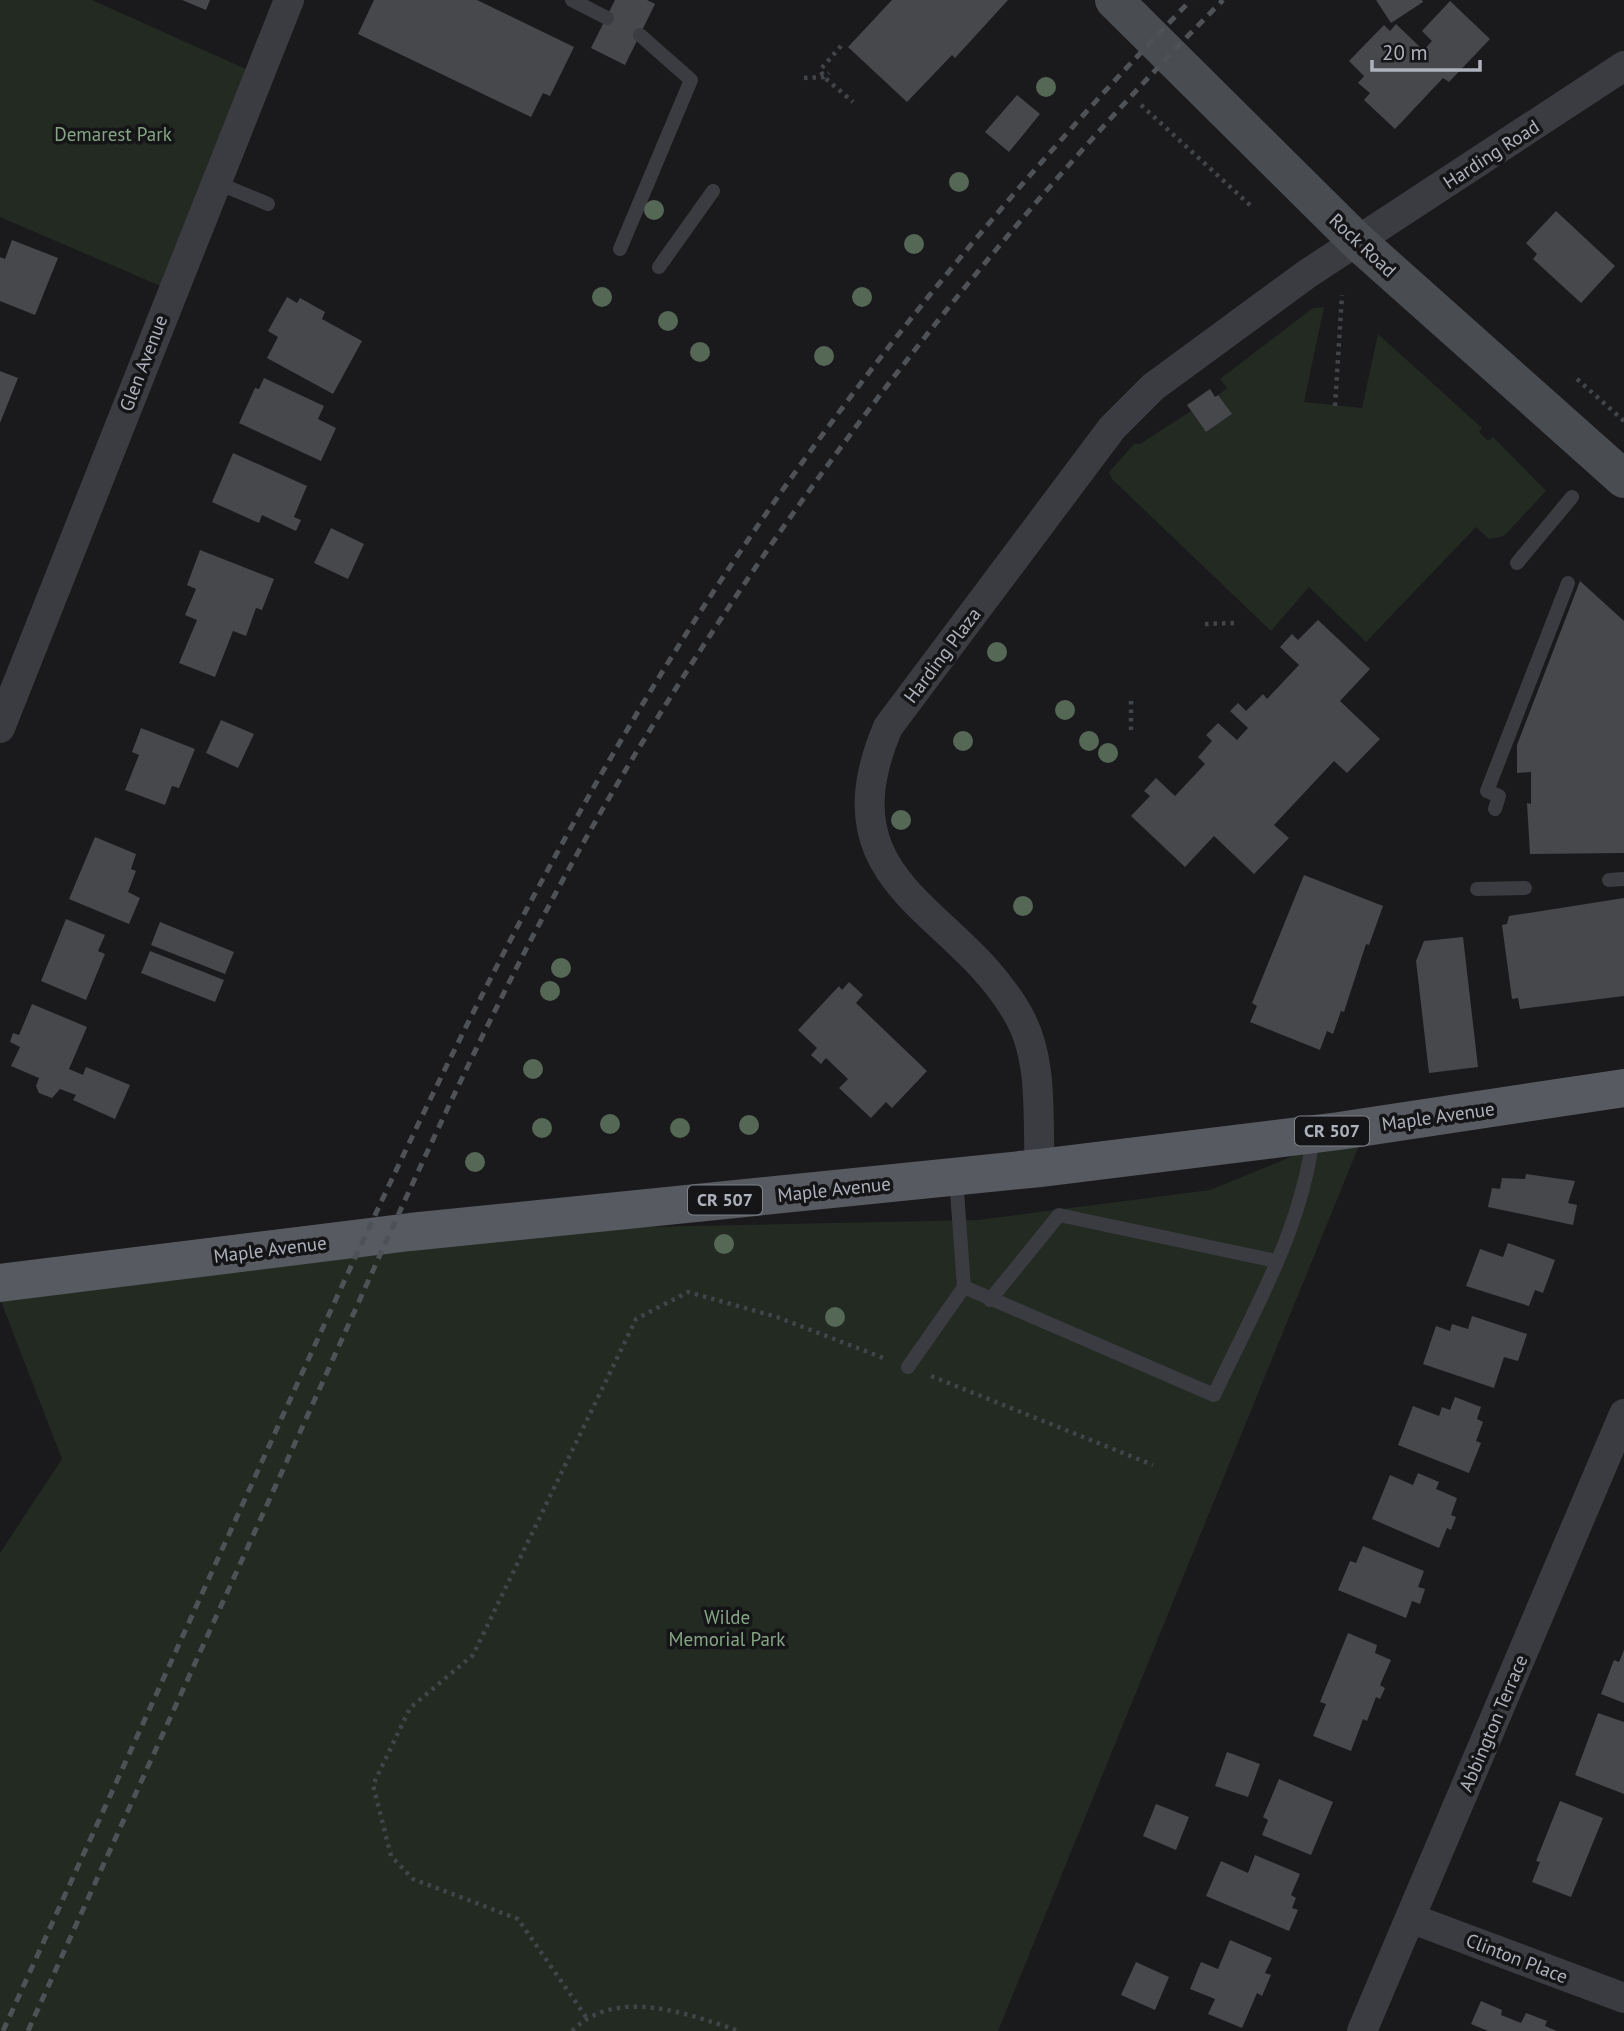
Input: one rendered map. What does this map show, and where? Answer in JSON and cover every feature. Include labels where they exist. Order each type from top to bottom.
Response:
[{"type":"main road","name":"Maple Avenue","points":[[0,1283],[410,1232],[1040,1168],[1313,1133],[1624,1088]]},
{"type":"street","name":"Glen Avenue","points":[[0,728],[289,0]]},
{"type":"street","name":"Rock Road","points":[[1114,0],[1357,241],[1624,479]]},
{"type":"street","name":"Harding Road","points":[[1357,241],[1624,66]]},
{"type":"street","name":"Harding Plaza","points":[[1040,1168],[1035,1056],[1021,1018],[996,981],[902,890],[883,861],[872,831],[869,796],[874,759],[888,727],[1112,428],[1153,387],[1184,362],[1357,241]]},
{"type":"street","name":"Abbington Terrace","points":[[1362,2031],[1624,1414]]},
{"type":"street","name":"Clinton Place","points":[[1410,1917],[1624,1998]]},
{"type":"lane","points":[[572,0],[607,18]]},
{"type":"lane","points":[[621,249],[691,80],[640,35]]},
{"type":"lane","points":[[215,182],[268,204]]},
{"type":"lane","points":[[659,267],[713,191]]},
{"type":"lane","points":[[1517,563],[1573,497]]},
{"type":"lane","points":[[1495,809],[1499,796],[1487,791],[1568,583]]},
{"type":"lane","points":[[1477,890],[1525,888]]},
{"type":"lane","points":[[964,1287],[1214,1395],[1276,1261],[1309,1176],[1313,1133]]},
{"type":"lane","points":[[908,1367],[964,1287],[956,1176]]},
{"type":"lane","points":[[990,1300],[1059,1215],[1276,1261]]},
{"type":"path","points":[[841,46],[820,70],[824,78],[853,102]]},
{"type":"path","points":[[824,78],[828,73]]},
{"type":"path","points":[[804,78],[824,78]]},
{"type":"path","points":[[1141,106],[1251,206]]},
{"type":"path","points":[[1335,406],[1342,295]]},
{"type":"path","points":[[1577,379],[1624,421]]},
{"type":"path","points":[[1205,624],[1235,623]]},
{"type":"path","points":[[1131,701],[1131,731]]},
{"type":"path","points":[[586,2017],[518,1919],[413,1879],[391,1856],[373,1785],[410,1707],[473,1655],[636,1319],[688,1292],[777,1317],[1153,1465]]},
{"type":"path","points":[[572,2031],[586,2017],[636,2007],[673,2009],[739,2031]]},
{"type":"green space","name":"Demarest Park","points":[[0,0],[92,0],[257,74],[172,291],[0,217]]},
{"type":"green space","points":[[1324,307],[1304,402],[1362,408],[1378,334],[1482,428],[1479,432],[1488,441],[1493,437],[1546,491],[1504,536],[1489,539],[1476,527],[1366,642],[1309,587],[1271,631],[1112,479],[1109,472],[1134,444],[1140,444],[1191,411],[1206,432],[1231,415],[1218,395],[1227,388],[1220,379],[1313,308]]},
{"type":"green space","name":"Wilde Memorial Park","points":[[1367,1126],[998,2031],[0,2031],[0,1553],[62,1459],[0,1299],[410,1232],[978,1220],[1210,1190]]},
{"type":"building","points":[[182,0],[210,0],[206,10]]},
{"type":"building","points":[[374,0],[477,0],[574,47],[550,96],[543,93],[531,117],[358,34]]},
{"type":"building","points":[[615,0],[647,0],[655,4],[625,65],[591,48]]},
{"type":"building","points":[[892,0],[1008,0],[955,58],[952,55],[907,102],[848,47]]},
{"type":"building","points":[[1376,0],[1422,0],[1423,2],[1391,23]]},
{"type":"building","points":[[1450,1],[1490,39],[1449,82],[1443,78],[1395,129],[1364,100],[1370,93],[1358,83],[1364,76],[1349,61],[1384,25],[1390,31],[1396,24],[1420,47],[1413,53],[1417,57],[1432,41],[1422,31]]},
{"type":"building","points":[[1017,95],[1040,114],[1009,152],[985,132]]},
{"type":"building","points":[[1556,211],[1615,266],[1581,303],[1533,259],[1537,254],[1526,243]]},
{"type":"building","points":[[12,240],[58,258],[35,315],[0,301],[0,257],[5,259]]},
{"type":"building","points":[[287,297],[297,303],[300,298],[325,312],[322,319],[362,341],[333,394],[267,358],[278,337],[268,331]]},
{"type":"building","points":[[0,371],[18,378],[0,423]]},
{"type":"building","points":[[264,378],[324,406],[318,419],[336,428],[321,461],[239,423],[255,388],[259,389]]},
{"type":"building","points":[[1210,389],[1232,414],[1206,432],[1187,405]]},
{"type":"building","points":[[233,453],[307,486],[294,517],[301,520],[296,531],[262,515],[259,523],[212,502]]},
{"type":"building","points":[[331,528],[364,544],[348,579],[314,563]]},
{"type":"building","points":[[200,550],[274,579],[262,610],[256,608],[246,636],[233,631],[215,677],[179,663],[197,620],[185,615],[196,589],[187,585]]},
{"type":"building","points":[[1580,581],[1624,621],[1624,853],[1530,854],[1527,803],[1531,804],[1531,772],[1517,773],[1517,745]]},
{"type":"building","points":[[1318,620],[1370,669],[1340,701],[1380,739],[1347,773],[1334,761],[1274,825],[1289,838],[1254,874],[1214,836],[1185,867],[1131,816],[1150,796],[1144,791],[1156,778],[1175,796],[1205,764],[1198,757],[1212,741],[1206,735],[1218,723],[1237,740],[1248,728],[1230,711],[1238,703],[1246,711],[1263,694],[1267,699],[1299,665],[1280,647],[1292,634],[1298,640]]},
{"type":"building","points":[[221,720],[254,734],[238,768],[206,753]]},
{"type":"building","points":[[141,728],[195,749],[179,788],[172,786],[165,805],[125,790],[139,755],[132,752]]},
{"type":"building","points":[[95,837],[136,854],[131,869],[136,871],[128,892],[140,898],[129,924],[69,899]]},
{"type":"building","points":[[1304,875],[1383,906],[1369,945],[1366,944],[1344,1012],[1341,1011],[1333,1034],[1327,1031],[1320,1050],[1250,1022],[1257,1006],[1252,1003]]},
{"type":"building","points":[[1624,898],[1624,996],[1520,1009],[1518,998],[1512,999],[1502,925],[1507,924],[1509,916]]},
{"type":"building","points":[[66,919],[105,935],[98,951],[105,954],[86,1000],[41,981]]},
{"type":"building","points":[[160,922],[234,952],[225,974],[151,945]]},
{"type":"building","points":[[1463,937],[1478,1067],[1429,1073],[1416,961],[1424,941]]},
{"type":"building","points":[[150,951],[224,980],[215,1002],[141,973]]},
{"type":"building","points":[[849,982],[863,995],[856,1003],[927,1071],[892,1108],[886,1102],[871,1118],[839,1088],[848,1079],[826,1058],[821,1064],[811,1055],[817,1048],[798,1030],[839,986],[842,990]]},
{"type":"building","points":[[32,1004],[87,1027],[69,1069],[83,1075],[86,1067],[130,1085],[115,1119],[73,1100],[76,1095],[60,1089],[52,1098],[39,1093],[36,1086],[39,1078],[11,1066],[20,1047],[10,1042],[13,1033],[19,1035]]},
{"type":"building","points":[[1526,1174],[1575,1181],[1568,1203],[1577,1205],[1573,1225],[1488,1207],[1492,1188],[1500,1189],[1502,1178],[1525,1179]]},
{"type":"building","points":[[1508,1243],[1555,1260],[1543,1293],[1535,1290],[1529,1306],[1466,1286],[1480,1249],[1503,1257]]},
{"type":"building","points":[[1472,1316],[1527,1334],[1518,1361],[1504,1357],[1494,1388],[1423,1364],[1436,1326],[1450,1331],[1452,1324],[1468,1329]]},
{"type":"building","points":[[1455,1397],[1481,1407],[1477,1419],[1483,1422],[1476,1441],[1481,1443],[1469,1473],[1398,1445],[1413,1406],[1439,1416],[1442,1407],[1450,1410]]},
{"type":"building","points":[[1418,1473],[1439,1482],[1436,1489],[1457,1498],[1451,1515],[1456,1517],[1451,1530],[1447,1528],[1439,1548],[1372,1519],[1390,1475],[1413,1485]]},
{"type":"building","points":[[1363,1546],[1424,1571],[1418,1587],[1425,1589],[1420,1604],[1412,1601],[1406,1618],[1338,1590],[1350,1561],[1356,1563]]},
{"type":"building","points":[[1348,1633],[1377,1645],[1375,1653],[1391,1660],[1380,1685],[1385,1688],[1380,1699],[1376,1697],[1367,1721],[1363,1719],[1351,1751],[1313,1736],[1326,1704],[1320,1702]]},
{"type":"building","points":[[1624,1650],[1624,1703],[1601,1694],[1614,1660],[1619,1662]]},
{"type":"building","points":[[1598,1713],[1624,1722],[1624,1794],[1575,1775]]},
{"type":"building","points":[[1227,1752],[1260,1764],[1248,1797],[1215,1786]]},
{"type":"building","points":[[1279,1779],[1333,1802],[1311,1855],[1262,1835],[1268,1820],[1263,1817]]},
{"type":"building","points":[[1560,1801],[1603,1818],[1571,1897],[1532,1882],[1540,1862],[1536,1861]]},
{"type":"building","points":[[1156,1804],[1189,1817],[1176,1850],[1143,1836]]},
{"type":"building","points":[[1255,1855],[1300,1874],[1291,1895],[1296,1898],[1292,1908],[1298,1910],[1289,1931],[1206,1896],[1221,1861],[1248,1873]]},
{"type":"building","points":[[1230,1940],[1272,1958],[1265,1973],[1271,1975],[1262,1996],[1257,1993],[1242,2028],[1208,2014],[1215,1999],[1190,1989],[1201,1962],[1218,1969]]},
{"type":"building","points":[[1136,1962],[1169,1977],[1155,2010],[1121,1995]]},
{"type":"building","points":[[1481,2001],[1502,2010],[1501,2015],[1521,2023],[1526,2013],[1547,2021],[1545,2026],[1557,2031],[1488,2031],[1471,2024]]},
{"type":"railway","points":[[3,2031],[418,1125],[517,928],[624,736],[737,556],[856,389],[985,228],[1121,74],[1191,0]]},
{"type":"railway","points":[[28,2031],[468,1065],[543,916],[625,771],[757,565],[901,368],[977,272],[1057,179],[1138,88],[1223,0]]}]
